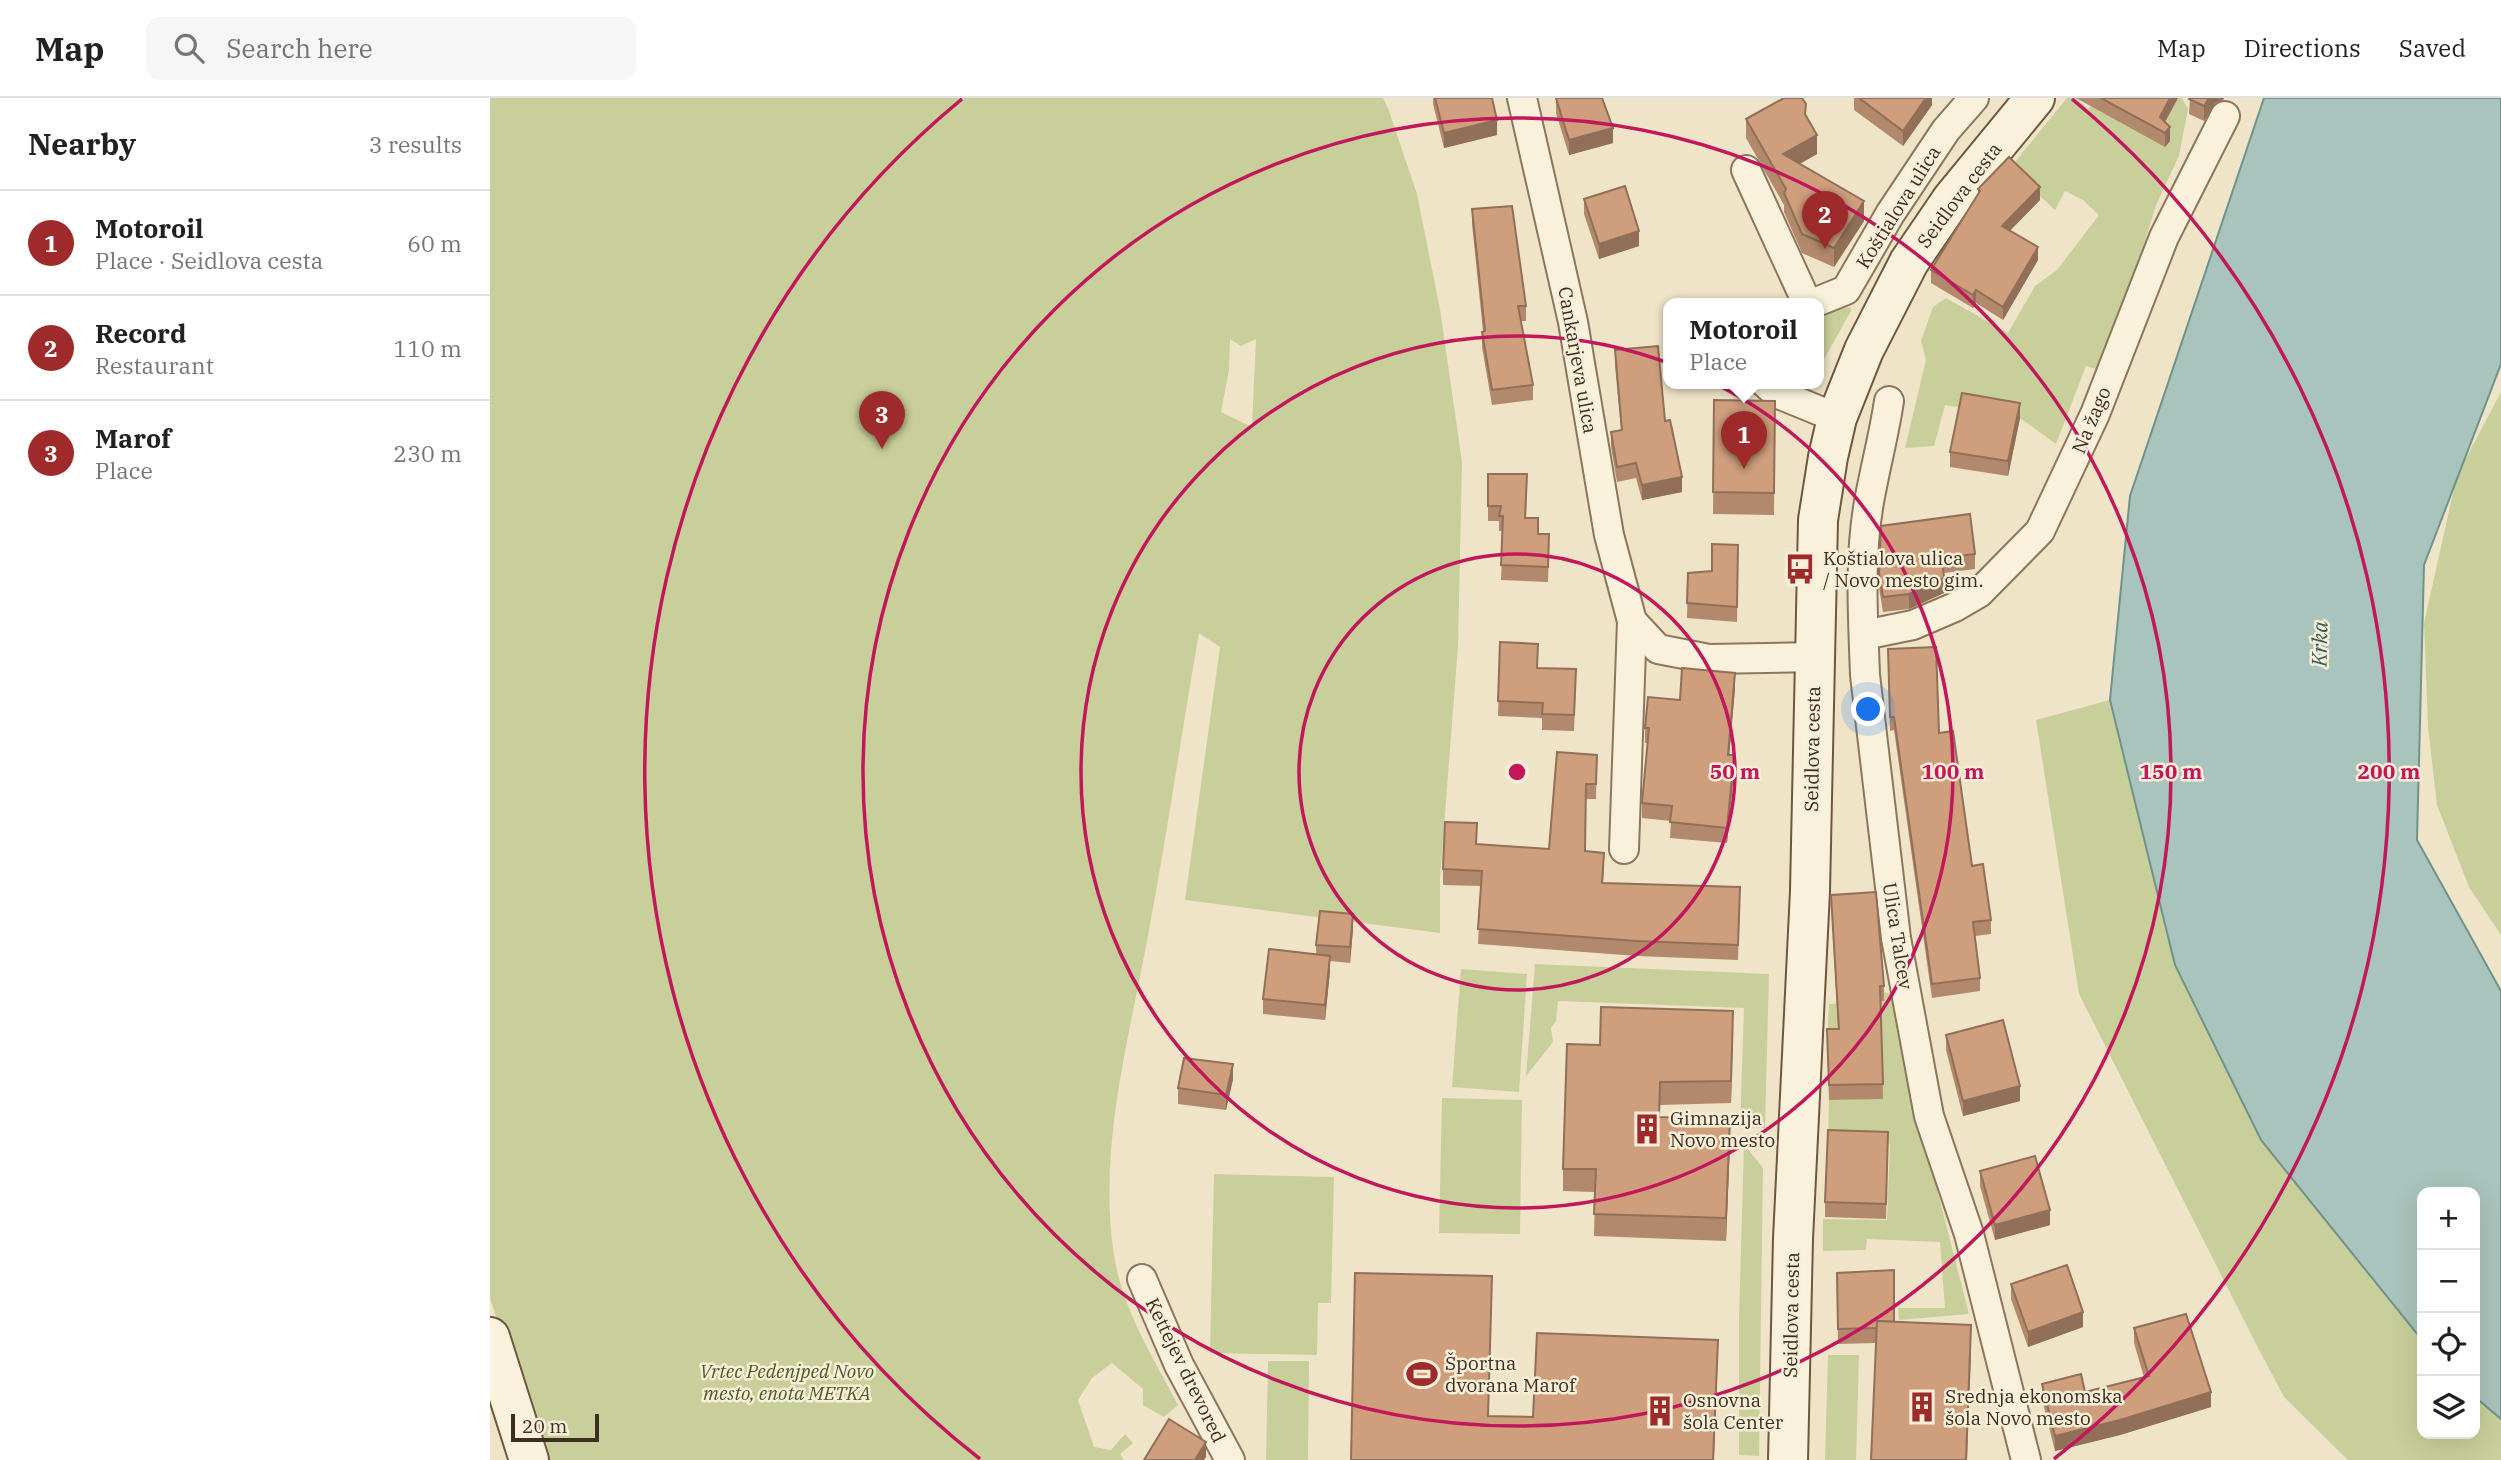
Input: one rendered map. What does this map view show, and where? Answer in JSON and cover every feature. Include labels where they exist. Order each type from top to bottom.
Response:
[{"type":"street","name":"Cankarjeva ulica","points":[[1522,98],[1573,322],[1609,535],[1632,621],[1624,849]]},
{"type":"street","name":"Koštialova ulica","points":[[1824,299],[1846,290],[1890,214],[1946,130],[1974,98]]},
{"type":"street","name":"Seidlova cesta","points":[[1788,1460],[1793,1239],[1810,891],[1818,520],[1837,418],[1880,315],[1909,262],[1952,199],[2035,98]]},
{"type":"street","name":"Na žago","points":[[1864,635],[1913,625],[1955,607],[1979,593],[2040,531],[2095,414],[2164,237],[2225,116]]},
{"type":"street","points":[[1746,170],[1805,298]]},
{"type":"street","points":[[1772,389],[1837,418]]},
{"type":"street","name":"Ulica Talcev","points":[[1889,401],[1869,501],[1864,548],[1864,635],[1865,675],[1896,938],[1929,1116],[1969,1234],[2026,1460]]},
{"type":"street","name":"Cankarjeva ulica","points":[[1632,621],[1658,649],[1709,659],[1814,657]]},
{"type":"street","name":"Kettejev drevored","points":[[1142,1279],[1179,1365],[1230,1460]]},
{"type":"street","points":[[490,1337],[529,1460]]},
{"type":"green space","name":"Vrtec Pedenjped Novo mesto, enota METKA","points":[[490,98],[1383,98],[1417,194],[1440,309],[1462,462],[1458,646],[1440,879],[1440,933],[1185,900],[1220,647],[1199,633],[1157,889],[1118,1089],[1110,1172],[1110,1214],[1118,1275],[1131,1314],[1178,1405],[1164,1417],[1143,1405],[1143,1389],[1112,1363],[1092,1378],[1078,1400],[1094,1447],[1111,1450],[1125,1434],[1133,1443],[1120,1454],[1124,1460],[548,1460],[490,1299]],"holes":[[[1230,339],[1241,346],[1256,339],[1252,427],[1221,412],[1229,370]]]},
{"type":"green space","points":[[2067,98],[2076,98],[2088,109],[2098,98],[2182,98],[2188,109],[2179,156],[2156,205],[2105,372],[2086,366],[2056,444],[2020,418],[1945,405],[1934,446],[1905,448],[1926,360],[1921,341],[1933,307],[1946,298],[2008,333],[2035,286],[2057,270],[2099,215],[2083,200],[2065,191],[2055,210],[2010,168]]},
{"type":"green space","points":[[1841,307],[1851,308],[1824,359],[1824,317]]},
{"type":"green space","points":[[2501,392],[2501,935],[2469,887],[2437,805],[2428,727],[2424,623],[2457,475]]},
{"type":"green space","points":[[2110,700],[2175,965],[2261,1140],[2417,1334],[2417,1439],[2480,1439],[2480,1401],[2501,1419],[2501,1460],[2348,1460],[2284,1397],[2079,994],[2036,720]]},
{"type":"green space","points":[[1535,964],[1769,974],[1765,1128],[1740,1127],[1744,1008],[1558,1001],[1556,1021],[1551,1028],[1553,1042],[1526,1076]]},
{"type":"green space","points":[[1461,969],[1527,974],[1519,1092],[1452,1087]]},
{"type":"green space","points":[[1884,992],[1895,995],[1910,1084],[1969,1314],[1899,1320],[1898,1308],[1945,1308],[1940,1242],[1867,1239],[1866,1250],[1823,1251],[1823,1219],[1887,1220],[1890,1144],[1828,1142],[1829,1100],[1883,1098],[1881,1043],[1827,1044],[1829,1004],[1884,1001]]},
{"type":"green space","points":[[1442,1098],[1522,1100],[1520,1234],[1439,1233]]},
{"type":"green space","points":[[1744,1144],[1763,1168],[1759,1456],[1739,1455],[1739,1319]]},
{"type":"green space","points":[[1214,1174],[1334,1177],[1331,1303],[1318,1303],[1317,1355],[1210,1353]]},
{"type":"green space","points":[[1828,1355],[1859,1355],[1856,1460],[1825,1460]]},
{"type":"green space","points":[[1268,1361],[1309,1361],[1308,1460],[1266,1460]]},
{"type":"water","name":"Krka","points":[[2264,98],[2501,98],[2501,364],[2424,565],[2417,840],[2501,991],[2501,1419],[2480,1401],[2480,1187],[2417,1187],[2417,1334],[2261,1140],[2175,965],[2110,700],[2130,496]]},
{"type":"building","points":[[1435,98],[1492,98],[1497,120],[1444,133]]},
{"type":"building","points":[[1556,98],[1602,98],[1613,128],[1569,140]]},
{"type":"building","points":[[1784,98],[1802,98],[1806,104],[1805,114],[1817,135],[1783,154],[1864,201],[1834,248],[1802,234],[1784,193],[1786,189],[1746,119]]},
{"type":"building","points":[[1859,98],[1926,98],[1903,131]]},
{"type":"building","points":[[2101,98],[2170,98],[2160,117],[2170,127],[2165,133]]},
{"type":"building","points":[[2190,98],[2209,98],[2204,106]]},
{"type":"building","points":[[2009,157],[2040,187],[2002,226],[2038,247],[2003,307],[1976,290],[1973,295],[1931,270],[1980,191],[1978,189]]},
{"type":"building","points":[[1625,186],[1639,231],[1599,244],[1584,199]]},
{"type":"building","points":[[1512,206],[1526,306],[1518,306],[1533,385],[1492,390],[1482,332],[1485,331],[1472,209]]},
{"type":"building","points":[[1658,346],[1665,421],[1670,420],[1682,477],[1642,485],[1636,463],[1617,467],[1611,432],[1622,430],[1615,350]]},
{"type":"building","points":[[1962,393],[2020,403],[2008,461],[1950,452]]},
{"type":"building","points":[[1714,400],[1775,401],[1774,493],[1713,492]]},
{"type":"building","points":[[1488,474],[1527,474],[1525,518],[1538,518],[1538,534],[1549,534],[1548,567],[1501,565],[1503,516],[1499,516],[1501,506],[1488,506]]},
{"type":"building","points":[[1970,514],[1975,554],[1942,558],[1944,578],[1909,594],[1883,597],[1879,573],[1881,526]]},
{"type":"building","points":[[1712,544],[1738,545],[1737,607],[1687,603],[1688,573],[1712,571]]},
{"type":"building","points":[[1500,642],[1538,644],[1537,668],[1576,669],[1574,715],[1542,714],[1543,703],[1498,701]]},
{"type":"building","points":[[1936,647],[1939,733],[1953,731],[1972,866],[1983,864],[1991,920],[1973,922],[1980,978],[1932,984],[1894,717],[1890,717],[1888,649]]},
{"type":"building","points":[[1682,668],[1735,673],[1728,755],[1734,755],[1727,828],[1670,822],[1672,806],[1642,803],[1649,728],[1645,728],[1648,697],[1680,700]]},
{"type":"building","points":[[1557,752],[1597,755],[1596,784],[1586,784],[1585,851],[1604,853],[1602,883],[1740,887],[1738,945],[1637,941],[1478,929],[1482,871],[1443,869],[1445,822],[1477,823],[1476,844],[1549,849]]},
{"type":"building","points":[[1876,892],[1884,986],[1880,986],[1883,1084],[1829,1085],[1827,1029],[1839,1029],[1831,895]]},
{"type":"building","points":[[1320,911],[1353,914],[1350,947],[1316,945]]},
{"type":"building","points":[[1269,949],[1330,956],[1325,1005],[1263,999]]},
{"type":"building","name":"Gimnazija Novo mesto","points":[[1601,1007],[1733,1011],[1731,1081],[1660,1082],[1659,1117],[1730,1119],[1726,1218],[1594,1214],[1596,1169],[1563,1169],[1567,1044],[1600,1045]]},
{"type":"building","points":[[2003,1020],[2020,1086],[1963,1101],[1946,1035]]},
{"type":"building","points":[[1184,1058],[1233,1064],[1226,1095],[1178,1088]]},
{"type":"building","points":[[1828,1130],[1888,1132],[1886,1204],[1825,1202]]},
{"type":"building","points":[[2035,1156],[2050,1210],[1995,1225],[1980,1171]]},
{"type":"building","points":[[2067,1265],[2083,1312],[2028,1332],[2011,1284]]},
{"type":"building","points":[[1894,1270],[1894,1322],[1877,1321],[1877,1328],[1838,1329],[1837,1273]]},
{"type":"building","points":[[1355,1273],[1492,1276],[1488,1416],[1533,1417],[1537,1333],[1718,1340],[1713,1460],[1351,1460]]},
{"type":"building","points":[[2186,1314],[2211,1392],[2120,1420],[2055,1436],[2042,1384],[2081,1374],[2085,1392],[2149,1376],[2134,1328]]},
{"type":"building","name":"Srednja ekonomska šola Novo mesto","points":[[1877,1321],[1971,1325],[1966,1460],[1871,1460]]},
{"type":"building","points":[[1169,1419],[1206,1442],[1195,1460],[1144,1460]]},
{"type":"place","name":"Record","points":[[1825,249]]},
{"type":"place","name":"Marof","points":[[882,449]]},
{"type":"place","name":"Motoroil","points":[[1744,469]]},
{"type":"place","name":"Koštialova ulica / Novo mesto gim.","points":[[1800,569]]},
{"type":"place","name":"Gimnazija Novo mesto","points":[[1647,1129]]},
{"type":"place","name":"Športna dvorana Marof","points":[[1422,1374]]},
{"type":"place","name":"Srednja ekonomska šola Novo mesto","points":[[1922,1407]]},
{"type":"place","name":"Osnovna šola Center","points":[[1660,1411]]}]
